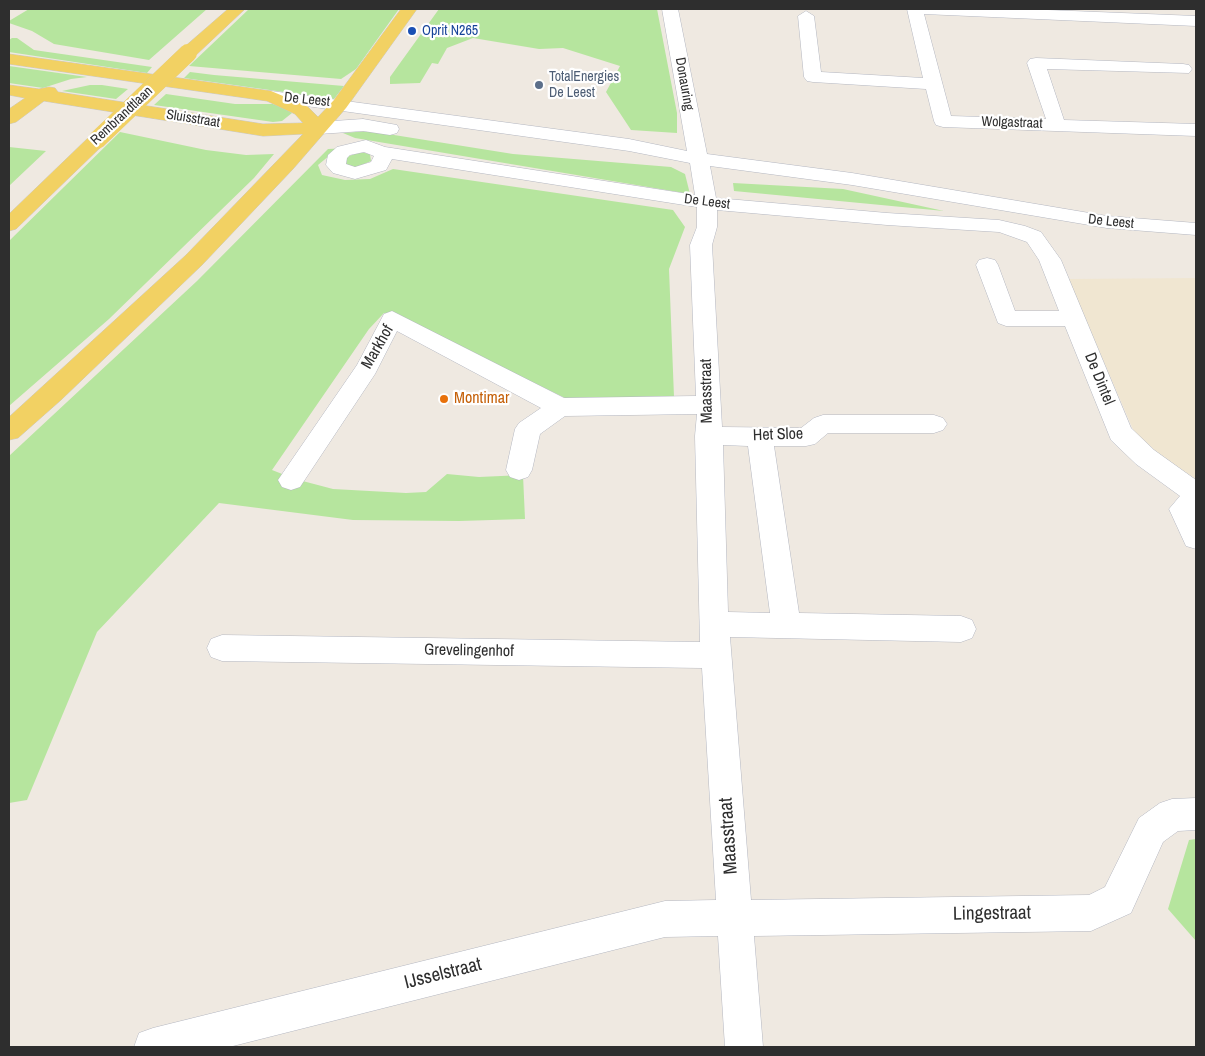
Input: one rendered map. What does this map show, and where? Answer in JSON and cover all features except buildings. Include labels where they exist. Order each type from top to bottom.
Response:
[{"type":"main road","name":"Rembrandtlaan","points":[[9,224],[237,9]]},
{"type":"main road","points":[[9,431],[52,394],[194,260],[340,104],[409,9]]},
{"type":"main road","name":"Sluisstraat","points":[[9,59],[270,96],[301,110],[319,128]]},
{"type":"main road","points":[[9,118],[40,95],[75,83],[123,76]]},
{"type":"main road","name":"Sluisstraat","points":[[9,90],[263,130],[319,128]]},
{"type":"street","name":"Donauring","points":[[670,9],[700,159]]},
{"type":"street","points":[[915,9],[1196,21]]},
{"type":"street","name":"Wolgastraat","points":[[915,9],[943,121],[1196,130]]},
{"type":"street","points":[[806,16],[813,77],[934,84]]},
{"type":"street","points":[[1058,125],[1036,63],[1183,69]]},
{"type":"street","name":"De Leest","points":[[270,96],[340,104],[629,145],[700,159],[852,179],[1107,222],[1196,229]]},
{"type":"street","name":"De Leest","points":[[319,128],[363,125],[596,158],[700,159]]},
{"type":"street","name":"De Leest","points":[[381,152],[707,203],[887,219],[999,226],[1018,230],[1034,237]]},
{"type":"street","name":"Maasstraat","points":[[700,159],[707,203],[707,226],[702,245],[709,405],[708,436],[714,624],[744,1047]]},
{"type":"street","name":"De Dintel","points":[[1034,237],[1050,260],[1120,433],[1145,457],[1196,496],[1183,510],[1196,538]]},
{"type":"street","points":[[987,265],[1006,318],[1075,319]]},
{"type":"street","name":"Markhof","points":[[291,480],[367,368],[392,319],[560,407],[709,405]]},
{"type":"street","points":[[519,470],[528,429],[560,407]]},
{"type":"street","name":"Het Sloe","points":[[708,436],[806,437],[823,424],[934,424]]},
{"type":"street","points":[[760,436],[786,625]]},
{"type":"street","points":[[714,624],[961,629]]},
{"type":"street","name":"Grevelingenhof","points":[[222,648],[716,655]]},
{"type":"street","name":"Lingestraat","points":[[735,916],[1091,913],[1118,900],[1151,830],[1172,815],[1196,814]]},
{"type":"street","name":"IJsselstraat","points":[[153,1047],[665,919],[735,916]]},
{"type":"shaded area","points":[[1196,278],[1196,479],[1147,449],[1133,429],[1068,279]]},
{"type":"green space","points":[[29,9],[207,9],[149,60],[54,44],[32,31],[9,23],[9,21]]},
{"type":"green space","points":[[249,9],[399,9],[356,69],[341,79],[189,66]]},
{"type":"green space","points":[[439,9],[657,9],[677,113],[677,133],[631,130],[606,92],[620,66],[563,48],[539,49],[473,38],[447,48],[438,64],[432,63],[420,83],[390,84],[390,77]]},
{"type":"green space","points":[[17,38],[34,50],[152,67],[147,73],[9,52],[9,40]]},
{"type":"green space","points":[[9,66],[87,77],[71,79],[43,88],[9,83]]},
{"type":"green space","points":[[190,72],[344,86],[334,99],[184,78]]},
{"type":"green space","points":[[90,85],[128,89],[116,99],[62,91]]},
{"type":"green space","points":[[166,94],[235,104],[273,104],[285,108],[292,113],[282,121],[273,122],[154,105]]},
{"type":"green space","points":[[369,131],[513,154],[671,167],[685,174],[690,194],[355,138],[343,133]]},
{"type":"green space","points":[[120,132],[206,150],[246,155],[274,154],[254,178],[109,319],[9,406],[9,241]]},
{"type":"green space","points":[[9,147],[46,151],[9,186]]},
{"type":"green space","points":[[350,148],[330,155],[318,165],[322,175],[345,180],[370,179],[393,169],[673,210],[685,227],[669,269],[674,397],[569,400],[400,317],[384,313],[369,329],[272,470],[295,479],[333,489],[406,493],[426,492],[447,474],[479,477],[523,475],[525,519],[459,521],[353,520],[219,503],[97,632],[27,800],[9,803],[9,456],[197,281],[328,149]]},
{"type":"green space","points":[[360,152],[370,154],[371,161],[355,168],[345,165],[344,158]]},
{"type":"green space","points":[[733,183],[843,189],[944,211],[734,191]]},
{"type":"green space","points":[[1196,839],[1196,941],[1168,909],[1189,840]]},
{"type":"place","name":"Oprit N265","points":[[412,31]]},
{"type":"place","name":"TotalEnergies De Leest","points":[[539,85]]},
{"type":"place","name":"Montimar","points":[[444,399]]}]
